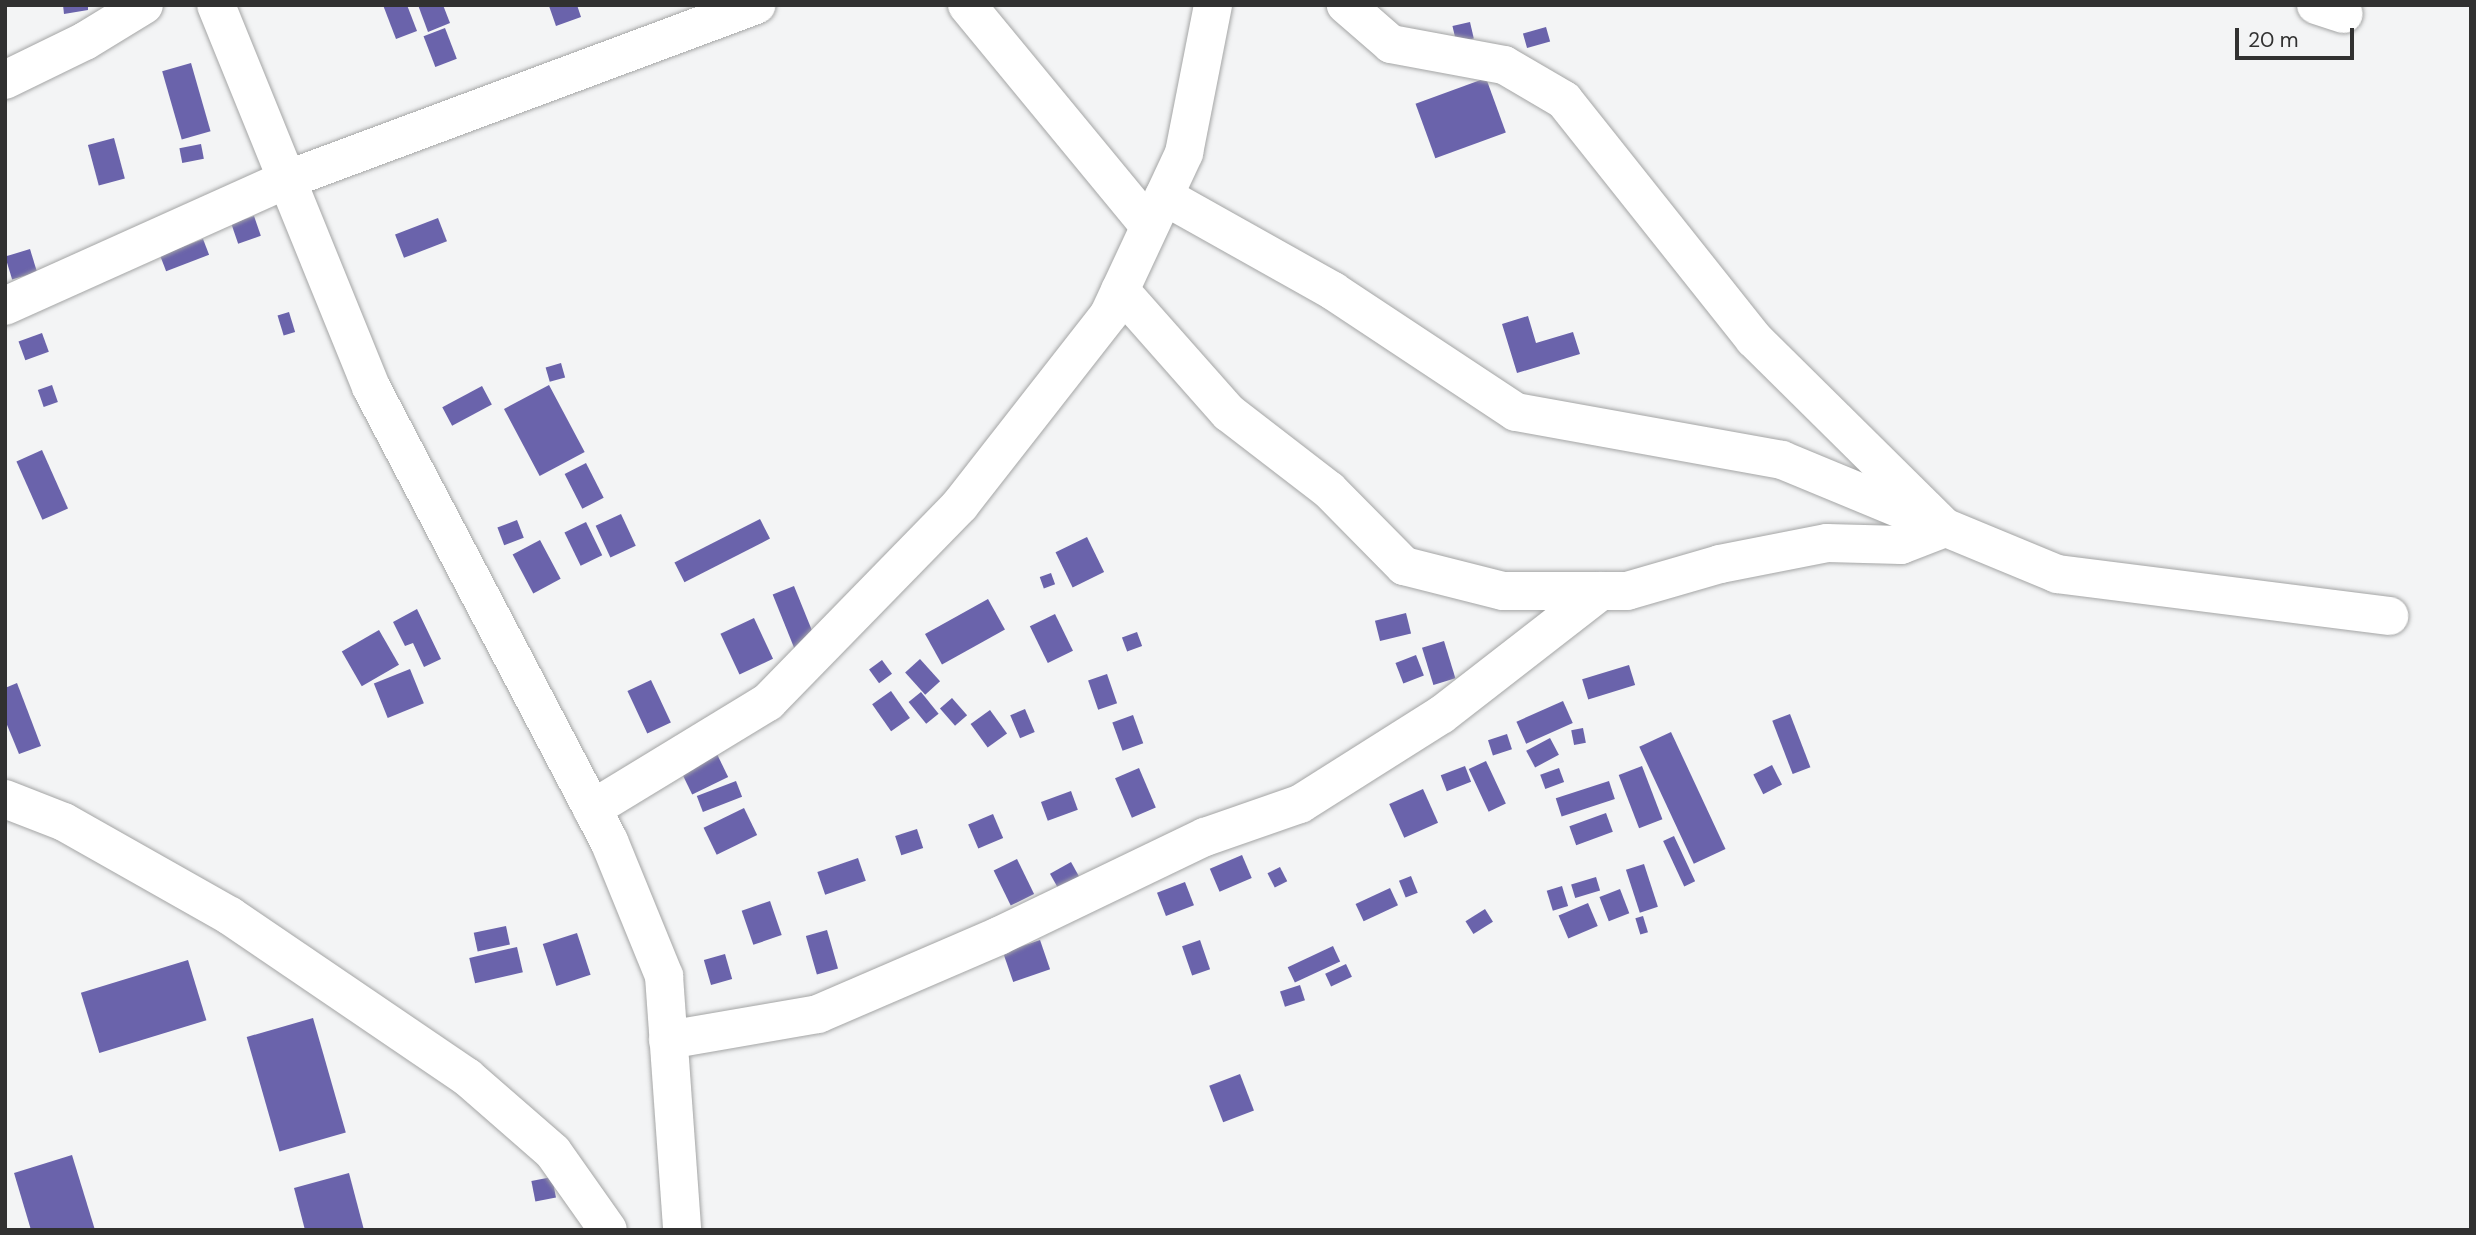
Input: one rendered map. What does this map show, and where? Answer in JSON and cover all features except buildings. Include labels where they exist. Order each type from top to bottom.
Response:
[{"type":"street","points":[[5,80],[85,41],[144,5]]},
{"type":"street","points":[[216,5],[371,387],[592,809],[664,976],[682,1230]]},
{"type":"street","points":[[5,306],[286,180],[756,5]]},
{"type":"street","points":[[967,5],[1156,211],[1334,291],[1516,412],[1782,460],[2057,573],[2389,616]]},
{"type":"street","points":[[592,809],[768,702],[960,505],[1109,314],[1184,153],[1213,5]]},
{"type":"street","points":[[1346,5],[1391,44],[1504,65],[1564,100],[1754,339],[1945,528]]},
{"type":"street","points":[[1120,290],[1229,413],[1329,489],[1404,566],[1503,591],[1627,591],[1720,564],[1827,543],[1901,545],[1945,528]]},
{"type":"street","points":[[668,1040],[818,1014],[999,936],[1205,837],[1300,804],[1441,715],[1601,591]]},
{"type":"street","points":[[5,799],[64,821],[230,916],[467,1077],[553,1152],[608,1230]]}]
